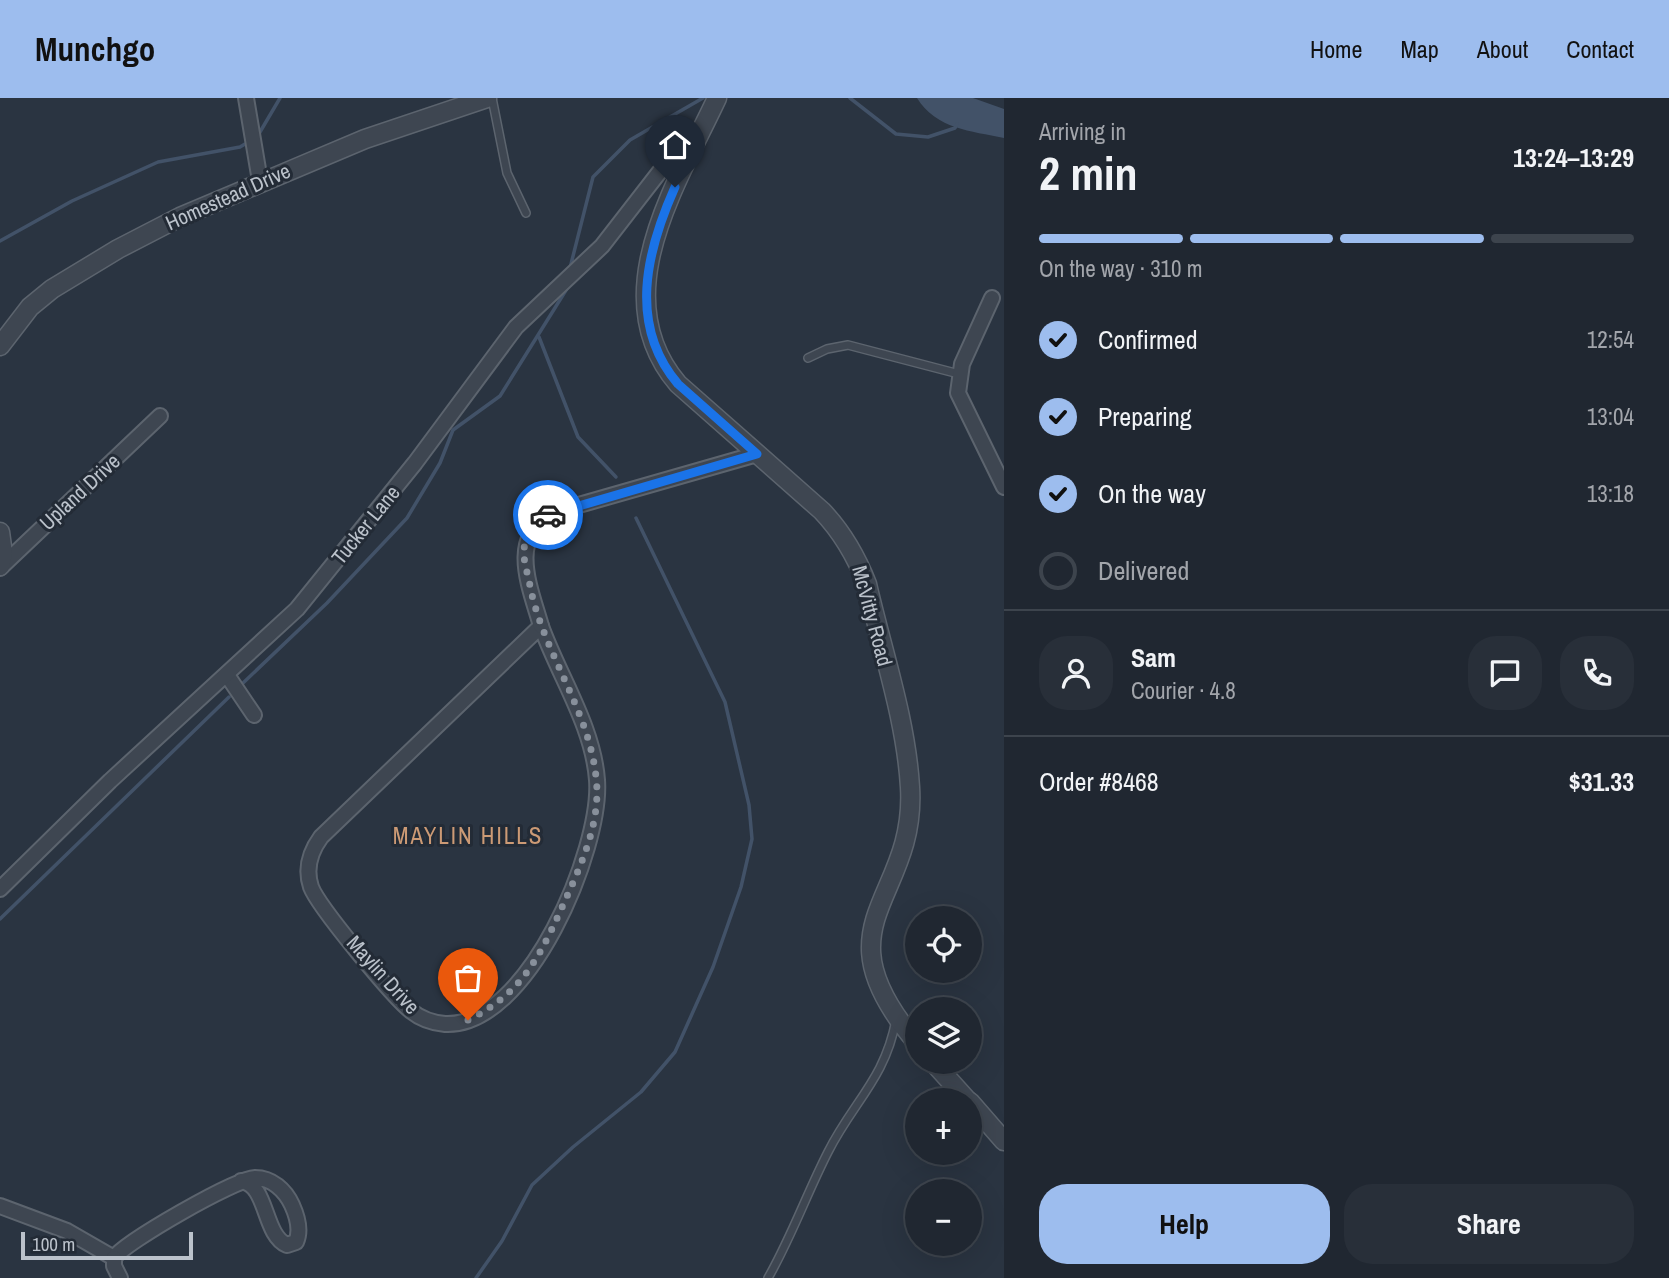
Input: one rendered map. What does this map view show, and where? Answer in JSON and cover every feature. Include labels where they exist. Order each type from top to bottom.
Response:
[{"type":"street","points":[[246,98],[260,181]]},
{"type":"street","name":"Homestead Drive","points":[[0,346],[30,307],[72,275],[180,217],[365,139],[487,98]]},
{"type":"street","name":"McVitty Road","points":[[717,98],[656,236],[647,278],[647,320],[656,353],[667,371],[837,527],[859,564],[867,584],[898,718],[910,786],[905,840],[874,918],[871,936],[874,972],[879,989],[905,1029]]},
{"type":"street","name":"Tucker Lane","points":[[0,889],[110,780],[227,675],[317,586],[415,463],[516,327],[602,246],[668,161],[700,135]]},
{"type":"street","points":[[992,299],[959,374],[961,405],[1004,486]]},
{"type":"street","name":"Upland Drive","points":[[0,567],[160,416]]},
{"type":"street","name":"Maylin Drive","points":[[541,626],[321,837],[309,862],[309,874],[316,897],[404,1005],[423,1019],[435,1023],[468,1020],[486,1011],[520,983],[544,948],[590,837],[597,801],[594,759],[588,738],[541,626],[524,558],[527,537],[540,520],[551,513],[757,454]]},
{"type":"street","points":[[0,532],[3,554],[0,567]]},
{"type":"street","points":[[227,675],[254,715]]},
{"type":"street","points":[[944,1074],[957,1088]]},
{"type":"street","points":[[982,1116],[1004,1141]]},
{"type":"street","points":[[114,1258],[171,1219],[241,1181],[266,1180],[282,1190],[295,1213],[298,1233],[296,1242],[287,1245],[278,1240],[254,1189],[241,1181]]},
{"type":"street","points":[[0,1206],[67,1231],[114,1258]]},
{"type":"street","points":[[114,1258],[114,1266],[120,1278]]},
{"type":"lane","points":[[492,98],[507,173],[526,213]]},
{"type":"lane","points":[[808,358],[827,349],[848,345],[959,374]]},
{"type":"lane","points":[[768,1278],[829,1150],[881,1070],[897,1019]]},
{"type":"water","points":[[917,98],[973,98],[1004,109],[1004,138],[944,122],[925,108]]},
{"type":"waterway","points":[[260,132],[280,98]]},
{"type":"waterway","points":[[570,268],[593,177],[630,140],[703,98]]},
{"type":"waterway","points":[[850,98],[896,134],[928,137],[955,128],[957,124]]},
{"type":"waterway","points":[[0,241],[72,201],[158,162],[245,144]]},
{"type":"waterway","points":[[243,683],[327,603],[407,518],[440,463],[453,430],[500,396],[568,287]]},
{"type":"waterway","points":[[539,337],[578,437],[616,477]]},
{"type":"waterway","points":[[476,1278],[502,1241],[532,1185],[573,1147],[641,1092],[675,1052],[713,967],[741,887],[752,839],[749,805],[725,702],[636,518]]},
{"type":"waterway","points":[[0,919],[229,697]]},
{"type":"way so far","points":[[468,1020],[505,997],[533,968],[572,886],[596,814],[597,780],[594,759],[588,738],[551,655],[531,592],[524,558],[527,537],[540,520],[548,515]]},
{"type":"district","name":"MAYLIN HILLS","points":[[468,836]]},
{"type":"route","points":[[548,515],[757,454],[678,384],[656,353],[650,337],[646,307],[650,257],[675,187]]}]
